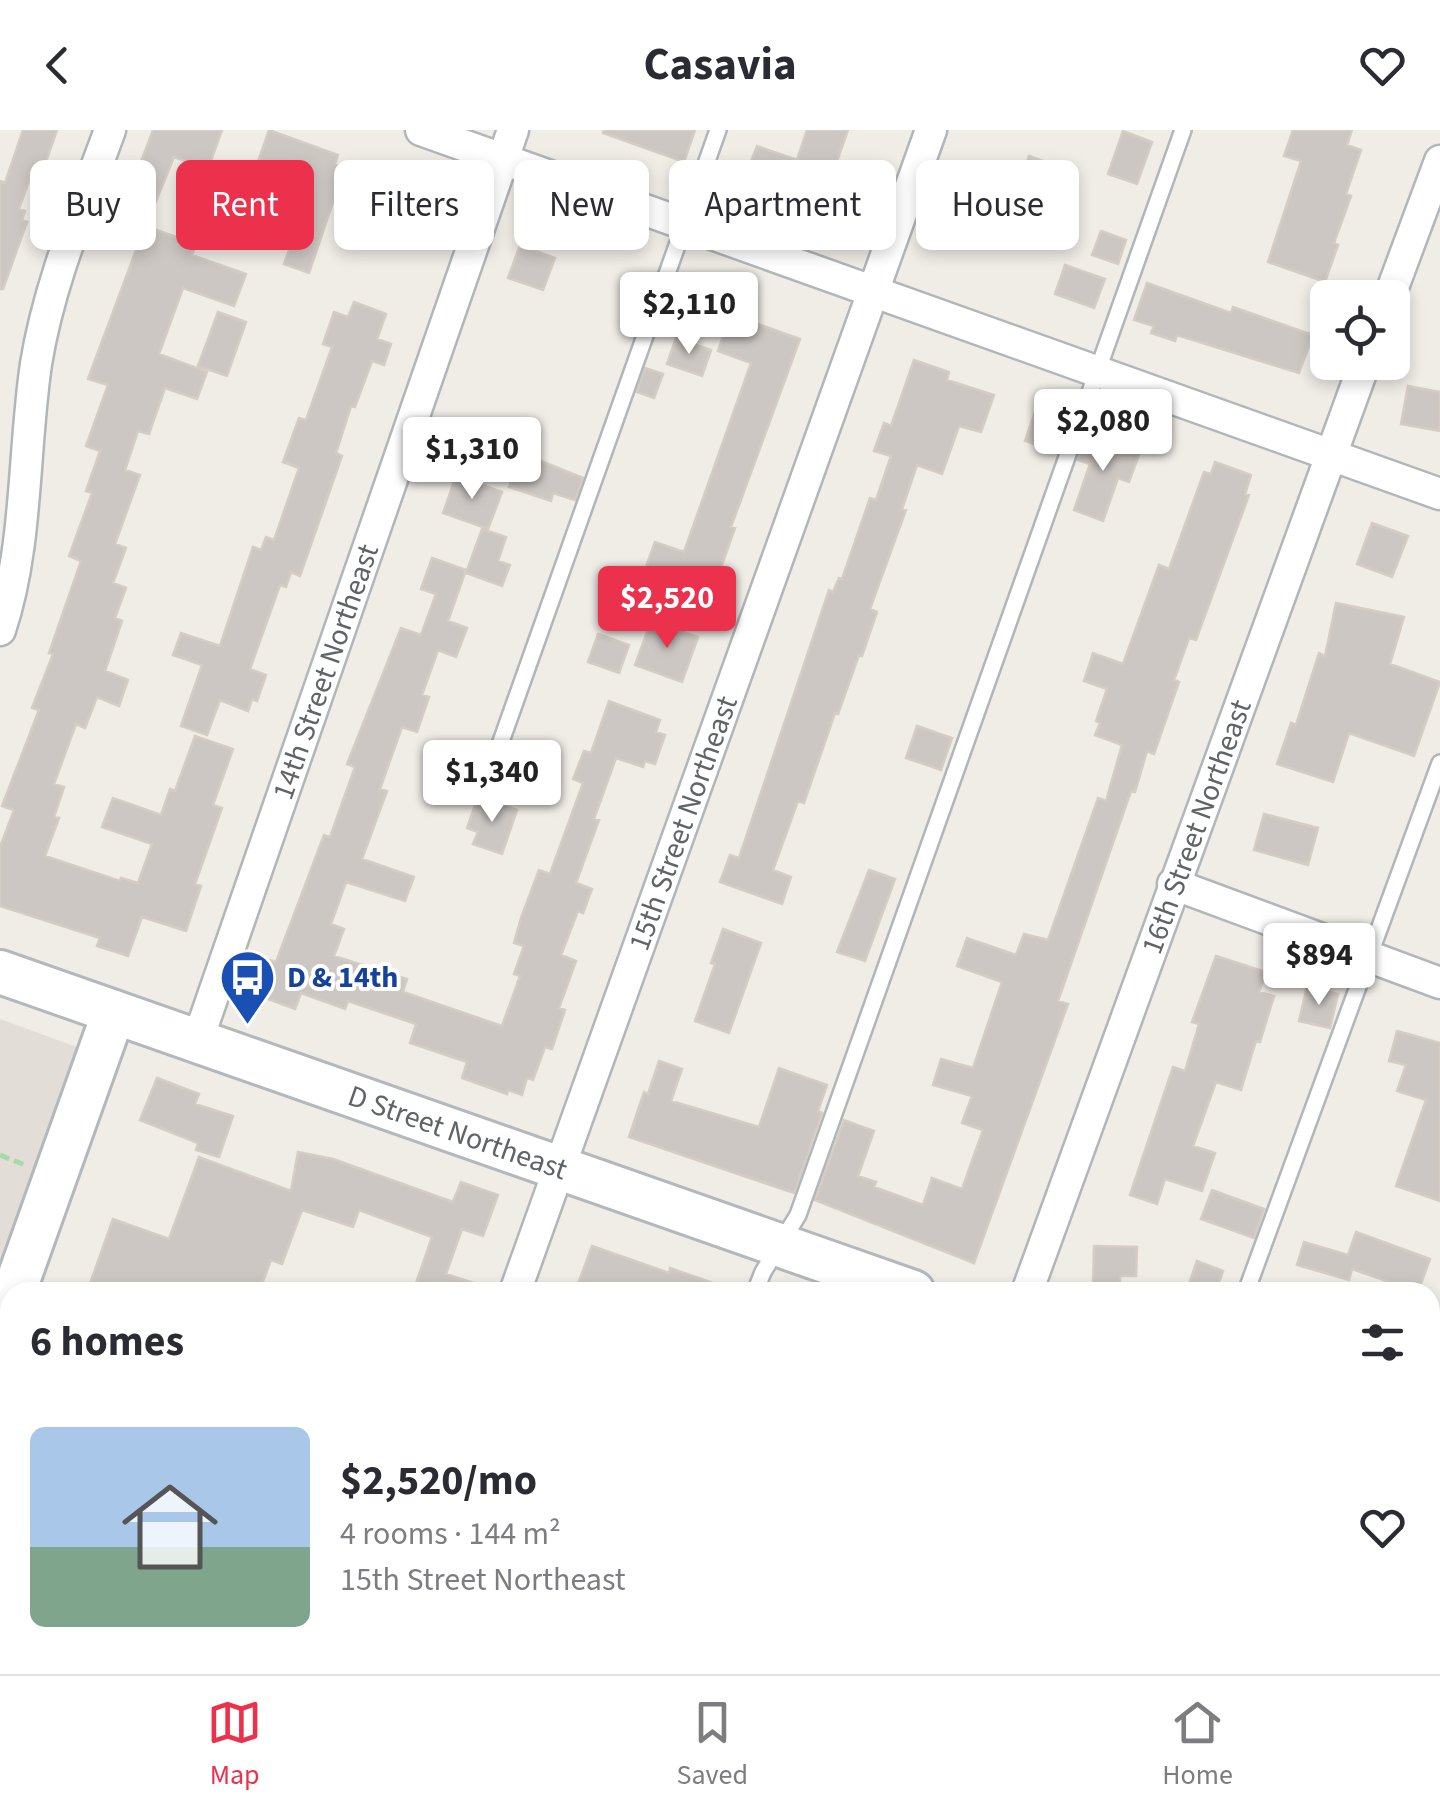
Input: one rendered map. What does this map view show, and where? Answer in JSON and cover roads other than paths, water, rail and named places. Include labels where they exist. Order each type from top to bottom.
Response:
[{"type":"street","points":[[0,630],[16,548],[36,364],[51,294],[110,130]]},
{"type":"street","points":[[421,130],[508,144],[669,217]]},
{"type":"street","name":"15th Street Northeast","points":[[519,1282],[931,130]]},
{"type":"street","name":"14th Street Northeast","points":[[198,1042],[508,144]]},
{"type":"street","points":[[1397,280],[1440,161]]},
{"type":"street","points":[[757,250],[1440,494]]},
{"type":"street","name":"16th Street Northeast","points":[[1030,1282],[1359,380]]},
{"type":"street","points":[[1173,884],[1440,983]]},
{"type":"street","name":"D Street Northeast","points":[[0,972],[884,1282]]},
{"type":"street","points":[[18,1282],[114,1012]]},
{"type":"lane","points":[[707,160],[718,130]]},
{"type":"lane","points":[[760,1282],[798,1215],[1183,130]]},
{"type":"lane","points":[[492,767],[675,250]]},
{"type":"lane","points":[[1250,1282],[1440,763]]},
{"type":"place","name":"D & 14th","points":[[248,1026]]}]
